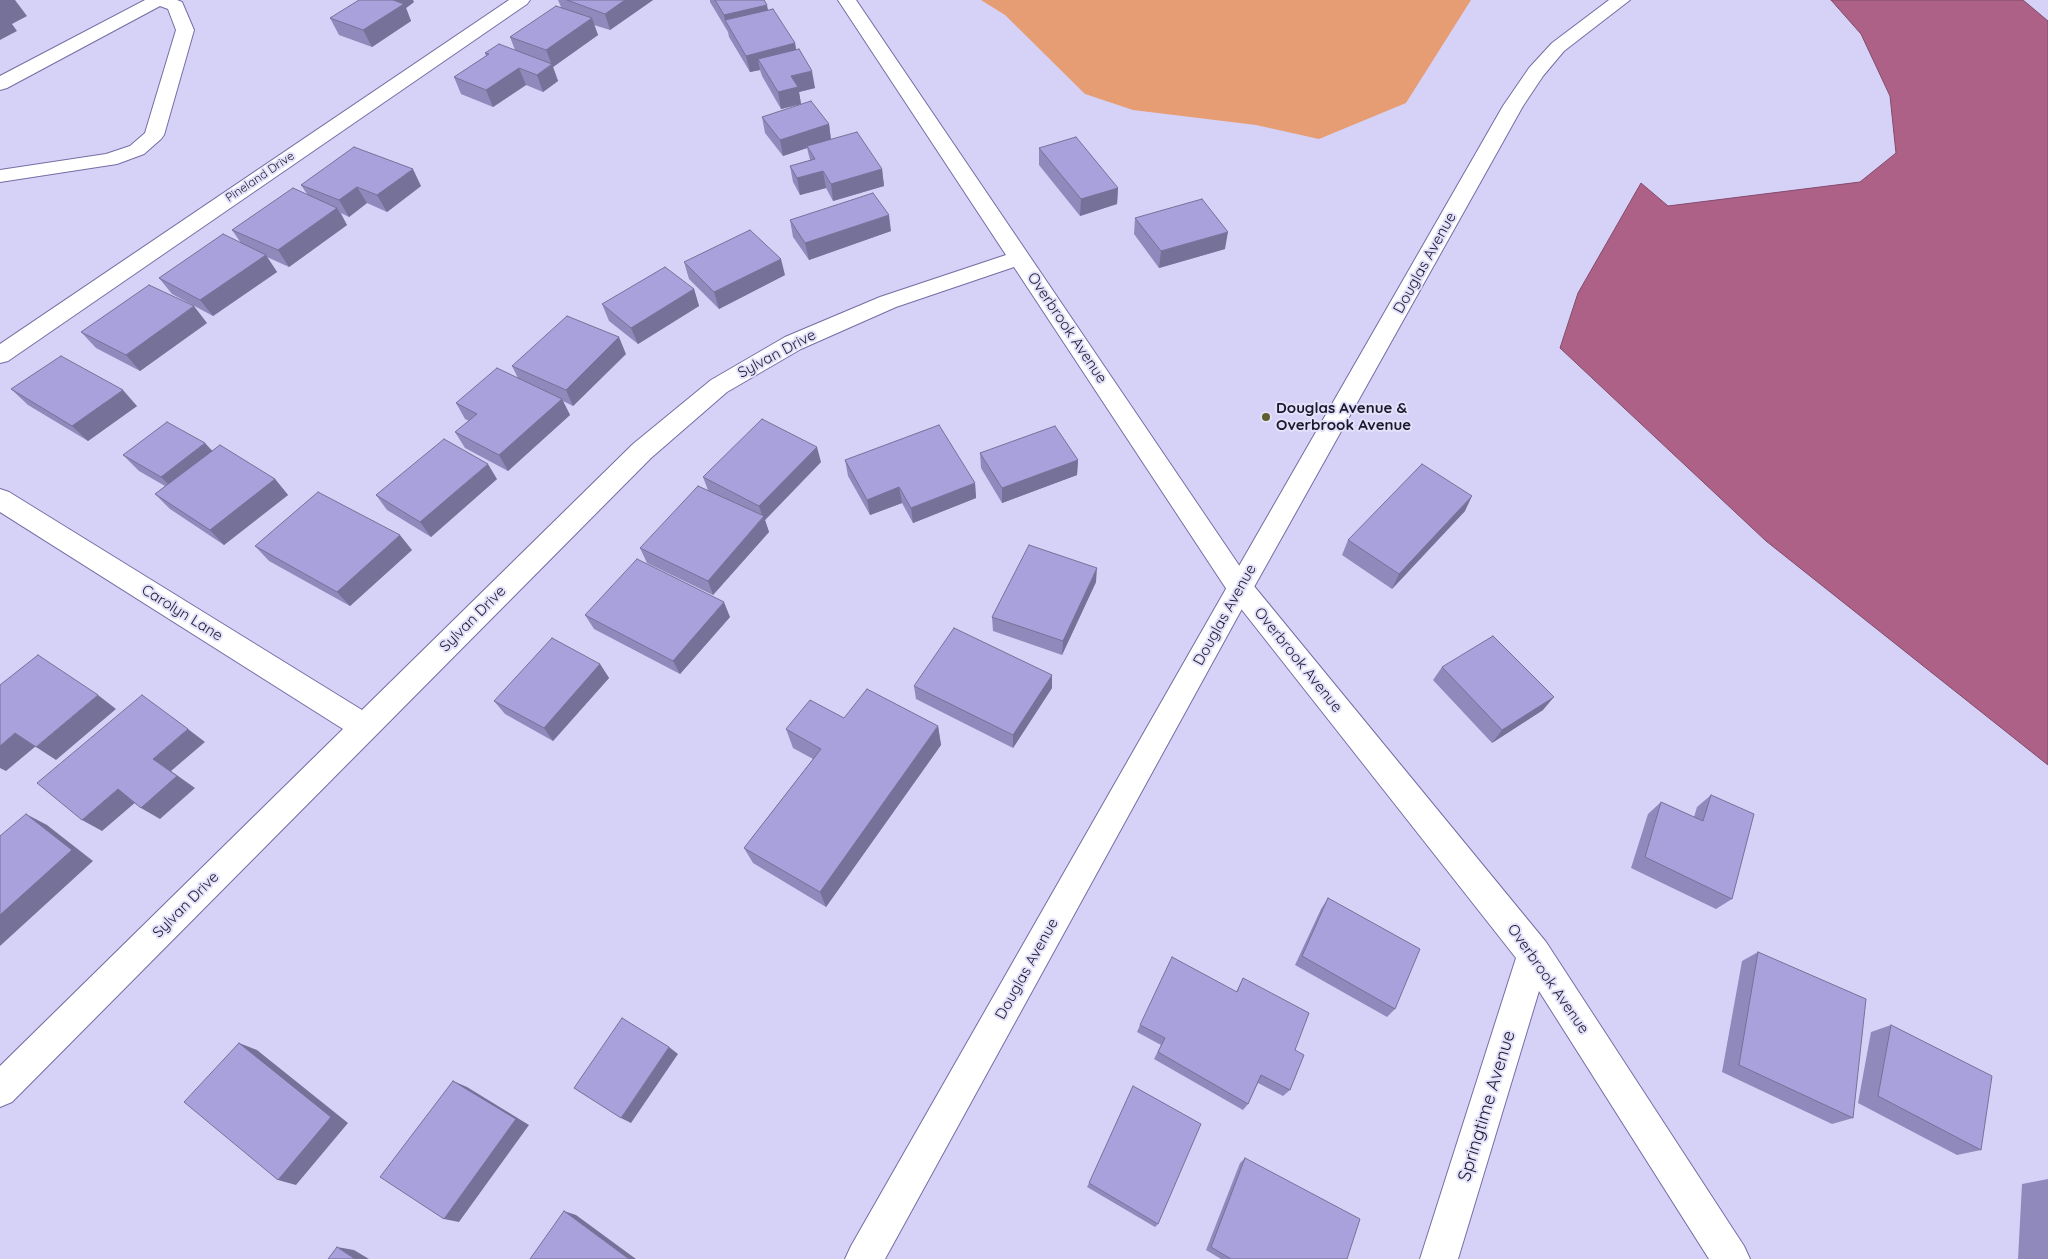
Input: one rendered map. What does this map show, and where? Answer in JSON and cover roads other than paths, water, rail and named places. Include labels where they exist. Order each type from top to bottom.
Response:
[{"type":"street","points":[[0,84],[160,0],[176,6],[184,30],[154,135],[136,150],[110,160],[0,176]]},
{"type":"street","name":"Pineland Drive","points":[[0,355],[521,0]]},
{"type":"street","name":"Overbrook Avenue","points":[[847,0],[1240,588],[1534,954],[1730,1259]]},
{"type":"street","name":"Douglas Avenue","points":[[864,1259],[1513,106],[1536,72],[1558,47],[1603,11],[1620,0]]},
{"type":"street","name":"Sylvan Drive","points":[[0,1090],[642,451],[720,386],[793,343],[888,302],[1020,258]]},
{"type":"street","name":"Carolyn Lane","points":[[0,499],[364,727]]},
{"type":"street","name":"Springtime Avenue","points":[[1439,1259],[1534,954]]},
{"type":"place","name":"Douglas Avenue & Overbrook Avenue","points":[[1266,417]]}]
